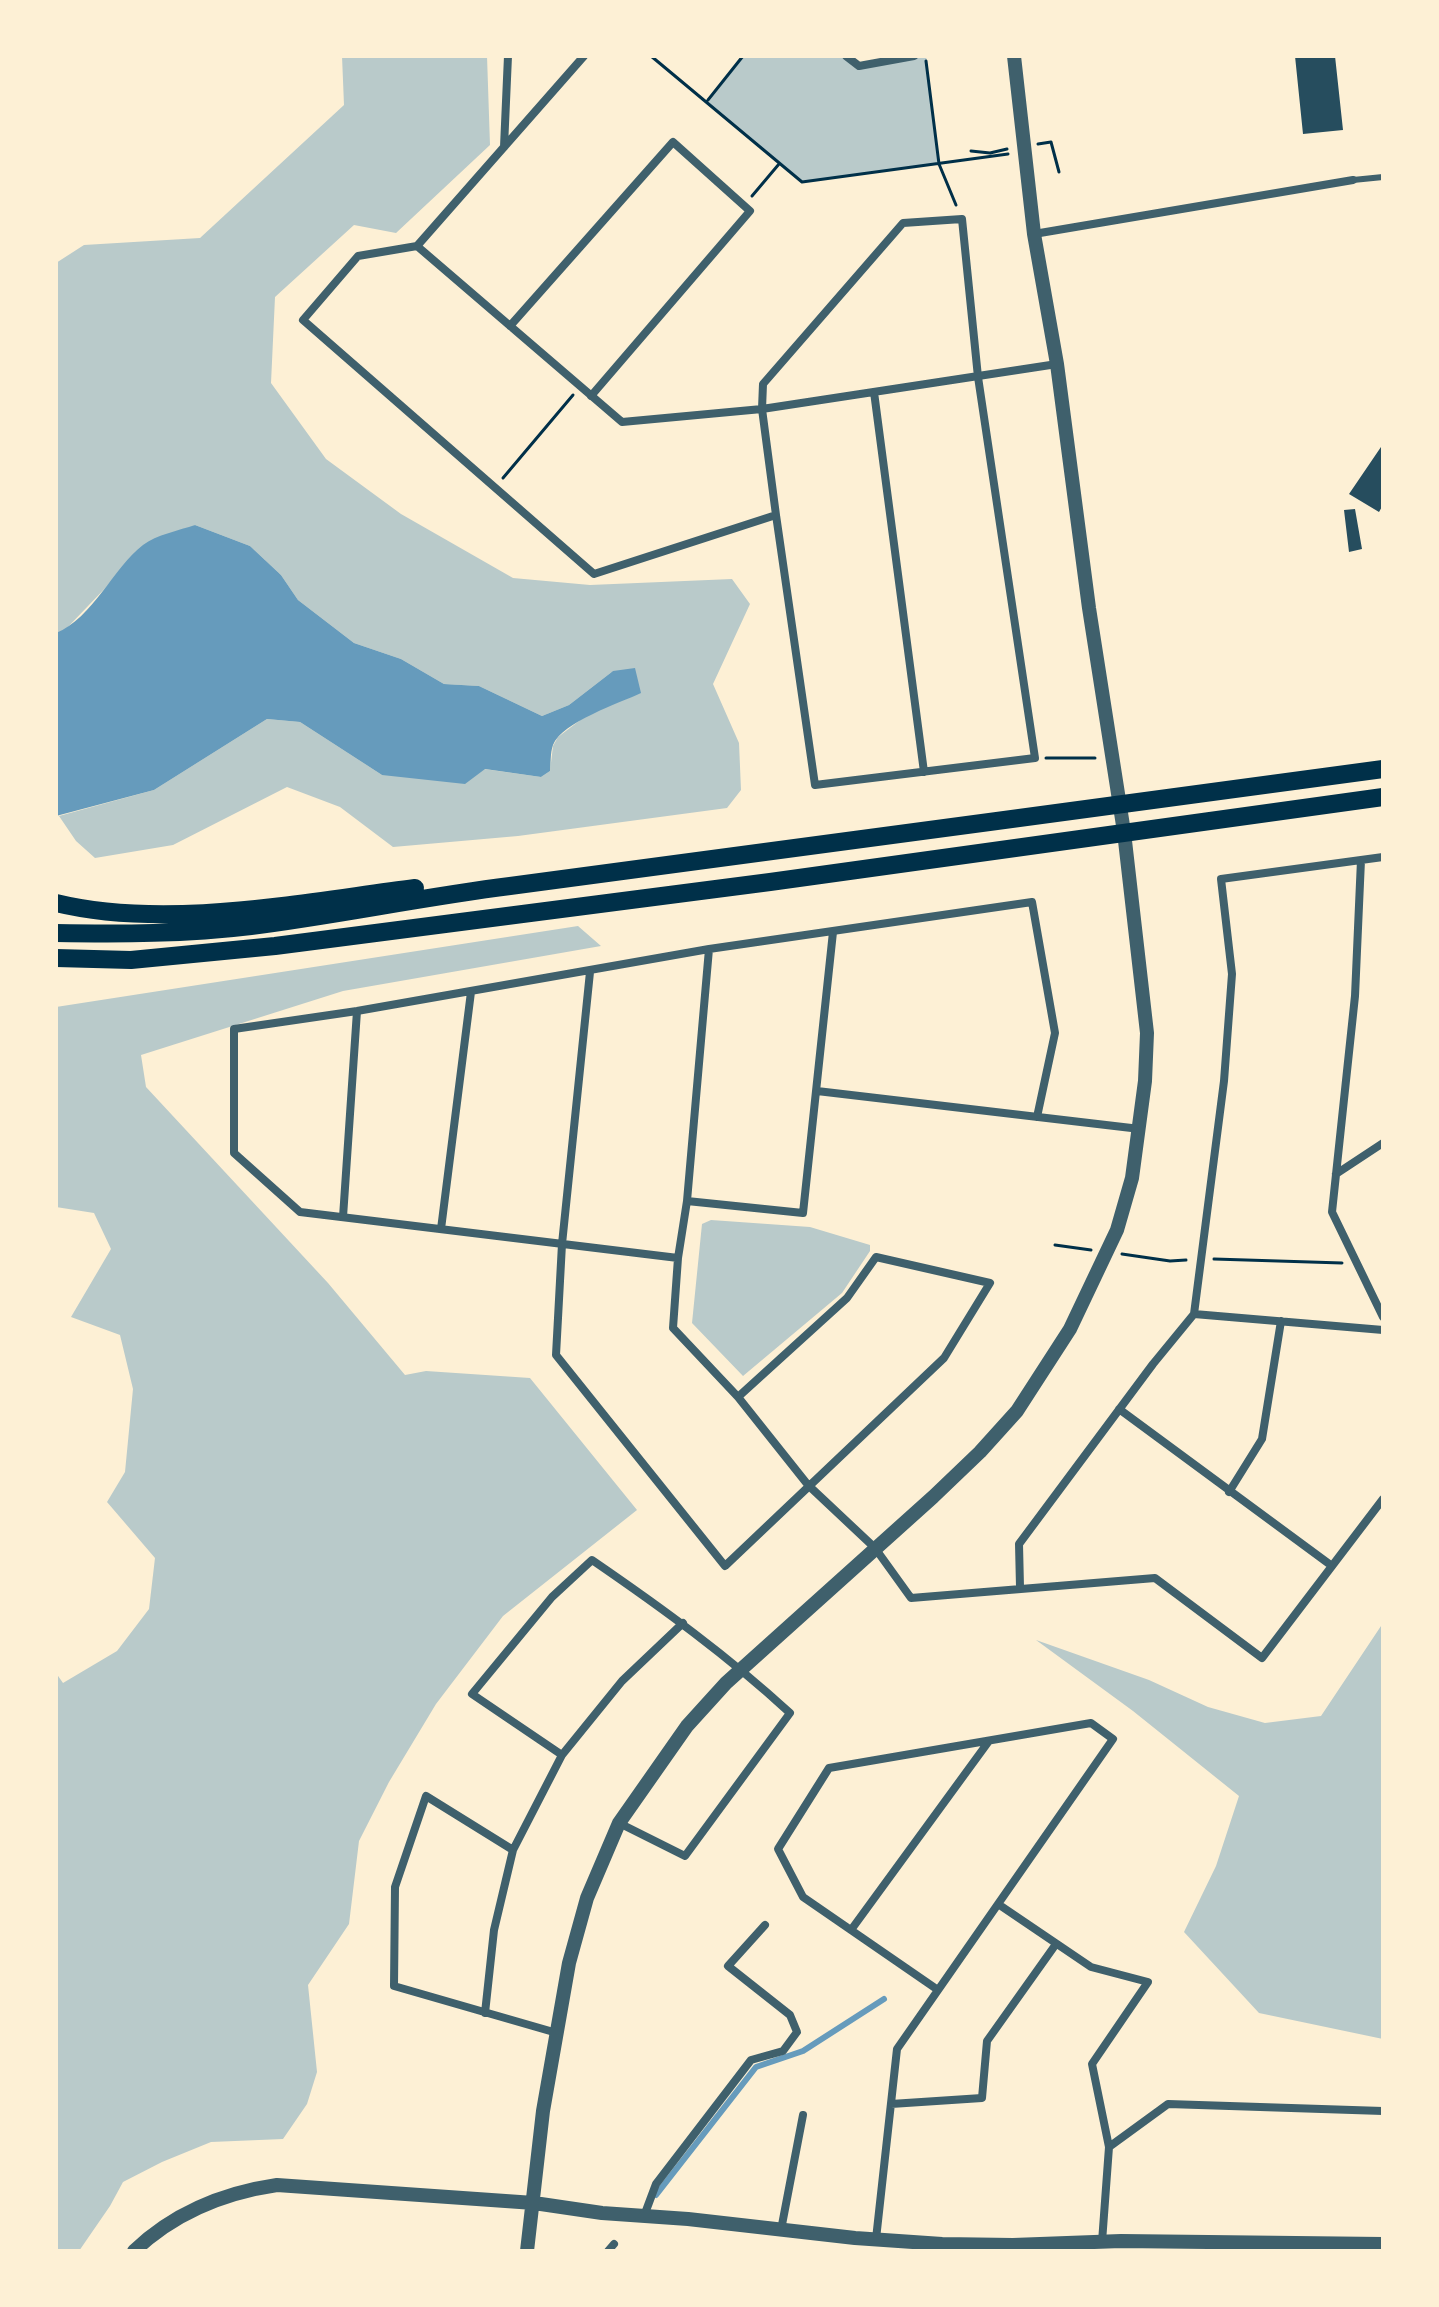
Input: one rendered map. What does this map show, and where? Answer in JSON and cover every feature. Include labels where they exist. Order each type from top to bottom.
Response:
[{"type":"main road","points":[[56,933],[137,935],[249,926],[504,887],[813,848],[1383,769]]},
{"type":"main road","points":[[56,958],[131,960],[275,946],[770,882],[1383,797]]},
{"type":"main road","points":[[56,903],[118,911],[202,915],[481,880],[504,887]]},
{"type":"street","points":[[504,147],[508,56]]},
{"type":"street","points":[[584,56],[417,246],[358,256],[303,320],[594,574],[776,515]]},
{"type":"street","points":[[846,56],[859,66],[914,56]]},
{"type":"street","points":[[527,2251],[543,2111],[569,1963],[587,1898],[619,1823],[687,1726],[741,1667],[980,1452],[1017,1411],[1070,1329],[1117,1230],[1132,1178],[1140,1129],[1147,1033],[1124,832],[1057,364],[1034,234],[1014,56]]},
{"type":"street","points":[[510,326],[673,142],[750,211],[591,396]]},
{"type":"street","points":[[1034,234],[1353,180]]},
{"type":"street","points":[[962,219],[978,377],[1035,758],[815,785],[762,409],[763,384],[903,223],[962,219]]},
{"type":"street","points":[[417,246],[622,422],[762,409],[1057,364]]},
{"type":"street","points":[[874,392],[924,772]]},
{"type":"street","points":[[1020,1587],[1019,1544],[1194,1314],[1224,1081],[1232,974],[1221,879],[1383,857]]},
{"type":"street","points":[[1361,860],[1355,996],[1332,1212],[1383,1317]]},
{"type":"street","points":[[678,1258],[300,1212],[234,1153],[234,1029],[590,972],[709,949],[1032,902],[1055,1033],[1037,1117]]},
{"type":"street","points":[[687,1201],[803,1213],[833,932]]},
{"type":"street","points":[[709,949],[673,1328],[738,1397],[808,1485],[875,1548],[911,1598],[1155,1578],[1262,1658],[1383,1499]]},
{"type":"street","points":[[590,972],[562,1244],[556,1355],[725,1566],[944,1358],[990,1283],[876,1257],[847,1298],[738,1397]]},
{"type":"street","points":[[441,1229],[471,992]]},
{"type":"street","points":[[343,1217],[357,1011]]},
{"type":"street","points":[[817,1091],[1140,1129]]},
{"type":"street","points":[[1336,1174],[1383,1143]]},
{"type":"street","points":[[1194,1314],[1383,1330]]},
{"type":"street","points":[[1229,1492],[1262,1439],[1281,1321]]},
{"type":"street","points":[[1119,1409],[1332,1566]]},
{"type":"street","points":[[562,1755],[472,1694],[552,1597],[592,1560],[741,1667],[790,1713],[685,1856],[619,1823]]},
{"type":"street","points":[[485,2013],[494,1930],[513,1850],[562,1755],[622,1681],[683,1623]]},
{"type":"street","points":[[876,2239],[897,2049],[1113,1739],[1091,1723],[829,1768],[778,1849],[803,1897],[938,1990]]},
{"type":"street","points":[[851,1930],[989,1740]]},
{"type":"street","points":[[513,1850],[426,1796],[395,1887],[394,1986],[557,2033]]},
{"type":"street","points":[[998,1904],[1091,1967],[1148,1982],[1092,2064],[1109,2147],[1102,2242]]},
{"type":"street","points":[[644,2216],[656,2184],[751,2060],[783,2051],[797,2032],[790,2015],[728,1966],[765,1925]]},
{"type":"street","points":[[891,2104],[982,2098],[987,2041],[1056,1944]]},
{"type":"street","points":[[1109,2147],[1168,2104],[1383,2111]]},
{"type":"street","points":[[781,2230],[803,2115]]},
{"type":"street","points":[[134,2251],[153,2233],[190,2210],[240,2190],[277,2185],[534,2203],[876,2239],[1013,2245],[1102,2242],[1236,2247],[1383,2244]]},
{"type":"lane","points":[[1353,180],[1383,177]]},
{"type":"path","points":[[651,56],[802,182],[1025,152]]},
{"type":"path","points":[[708,100],[743,56]]},
{"type":"path","points":[[926,56],[939,164],[962,219]]},
{"type":"path","points":[[1051,142],[1059,172]]},
{"type":"path","points":[[971,151],[990,153]]},
{"type":"path","points":[[744,205],[779,164]]},
{"type":"path","points":[[495,487],[580,386]]},
{"type":"path","points":[[1035,758],[1112,759]]},
{"type":"path","points":[[1170,1261],[1357,1263]]},
{"type":"shaded area","points":[[342,56],[487,56],[490,145],[396,233],[354,225],[275,297],[271,383],[326,459],[401,514],[513,578],[590,585],[732,579],[750,604],[713,684],[739,743],[741,790],[727,808],[518,836],[393,847],[340,807],[287,787],[173,845],[95,858],[76,841],[59,816],[154,790],[267,719],[300,722],[382,775],[484,769],[541,777],[550,771],[553,746],[558,737],[579,721],[613,671],[569,705],[542,716],[479,686],[444,684],[401,659],[354,643],[298,600],[281,575],[250,546],[195,525],[111,582],[65,630],[56,633],[56,263],[84,245],[200,238],[344,105]]},
{"type":"shaded area","points":[[744,56],[846,56],[859,66],[926,56],[939,164],[802,182],[707,104]]},
{"type":"shaded area","points":[[578,926],[601,946],[343,991],[141,1055],[146,1087],[328,1283],[405,1375],[426,1371],[530,1378],[637,1510],[503,1616],[436,1704],[389,1782],[359,1841],[349,1924],[308,1985],[317,2072],[307,2104],[283,2139],[211,2142],[162,2162],[123,2182],[79,2251],[56,2251],[56,1673],[63,1683],[117,1651],[149,1609],[155,1558],[107,1502],[125,1472],[133,1389],[120,1335],[71,1317],[111,1249],[94,1213],[56,1207],[56,1007]]},
{"type":"shaded area","points":[[711,1220],[810,1227],[870,1245],[870,1251],[842,1293],[743,1376],[692,1323],[702,1224]]},
{"type":"shaded area","points":[[1383,1623],[1383,2039],[1259,2013],[1184,1932],[1216,1866],[1239,1796],[1133,1711],[1036,1640],[1149,1680],[1208,1707],[1265,1723],[1321,1716]]},
{"type":"water","points":[[195,525],[250,546],[281,575],[298,600],[354,643],[401,659],[444,684],[479,686],[542,716],[569,705],[613,671],[635,668],[641,693],[592,714],[568,729],[553,745],[550,771],[541,777],[485,769],[465,784],[382,775],[300,722],[267,719],[154,790],[56,816],[56,633],[69,626],[92,605],[122,566],[148,541]]},
{"type":"building","points":[[1295,56],[1335,56],[1343,130],[1303,134]]},
{"type":"building","points":[[1383,444],[1383,505],[1379,512],[1349,494]]},
{"type":"building","points":[[1355,509],[1362,549],[1349,552],[1344,510]]},
{"type":"waterway","points":[[656,2195],[756,2067],[803,2051],[884,1999]]}]
